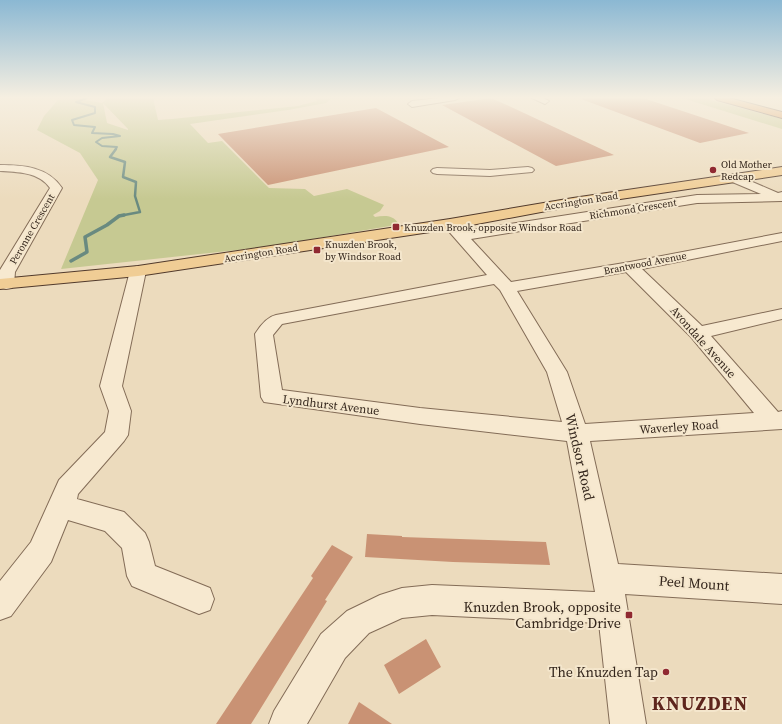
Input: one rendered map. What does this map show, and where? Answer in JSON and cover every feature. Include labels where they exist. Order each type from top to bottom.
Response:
[{"type":"main road","name":"Accrington Road","points":[[3,278],[138,272],[456,230],[573,202],[782,171]]},
{"type":"street","name":"Peronne Crescent","points":[[0,168],[17,168],[44,175],[52,181],[56,188],[3,278]]},
{"type":"street","points":[[437,171],[490,173],[528,170]]},
{"type":"street","points":[[734,178],[781,198]]},
{"type":"street","name":"Richmond Crescent","points":[[456,230],[697,199],[781,198]]},
{"type":"street","name":"Windsor Road","points":[[456,230],[502,283],[556,372],[577,433],[613,608],[628,724]]},
{"type":"street","name":"Brantwood Avenue","points":[[502,283],[630,267],[782,237]]},
{"type":"street","name":"Avondale Avenue","points":[[630,267],[698,334],[777,421]]},
{"type":"street","points":[[0,605],[41,552],[68,488],[116,435],[120,411],[111,386],[138,272]]},
{"type":"street","name":"Lyndhurst Avenue","points":[[502,283],[276,320],[264,334],[272,397],[577,433]]},
{"type":"street","points":[[698,334],[782,314]]},
{"type":"street","name":"Waverley Road","points":[[577,433],[777,421]]},
{"type":"street","points":[[61,506],[114,521],[135,542],[142,576],[199,599]]},
{"type":"street","name":"Peel Mount","points":[[606,578],[782,589]]},
{"type":"street","points":[[287,724],[333,646],[358,622],[380,611],[402,603],[432,600],[613,608]]},
{"type":"green space","points":[[40,132],[197,132],[208,143],[222,141],[269,188],[305,189],[314,196],[347,189],[384,205],[380,211],[373,215],[375,217],[390,217],[398,223],[396,225],[265,247],[61,269],[98,180],[80,153]]},
{"type":"building","points":[[231,132],[421,132],[449,147],[268,185],[218,134]]},
{"type":"building","points":[[492,132],[564,132],[614,155],[556,166]]},
{"type":"building","points":[[670,132],[749,133],[700,143]]},
{"type":"building","points":[[367,534],[402,537],[546,542],[550,565],[365,557]]},
{"type":"building","points":[[332,545],[353,557],[325,600],[327,601],[251,724],[216,724],[313,578],[311,576]]},
{"type":"building","points":[[426,639],[441,667],[399,694],[384,665]]},
{"type":"building","points":[[359,702],[392,724],[348,724]]},
{"type":"waterway","points":[[93,132],[92,133],[113,134],[120,136],[102,138],[96,142],[102,146],[117,147],[115,150]]},
{"type":"waterway","points":[[116,149],[110,157],[125,162],[123,177],[136,182],[135,196],[140,212],[119,216]]},
{"type":"waterway","points":[[119,216],[124,215]]},
{"type":"waterway","points":[[71,261],[87,252],[85,237],[107,225],[119,216]]},
{"type":"place","name":"Old Mother Redcap","points":[[713,170]]},
{"type":"place","name":"Knuzden Brook, opposite Windsor Road","points":[[396,227]]},
{"type":"place","name":"Knuzden Brook, by Windsor Road","points":[[317,250]]},
{"type":"place","name":"Knuzden Brook, opposite Cambridge Drive","points":[[629,615]]},
{"type":"place","name":"The Knuzden Tap","points":[[666,672]]},
{"type":"district","name":"KNUZDEN","points":[[700,703]]}]
